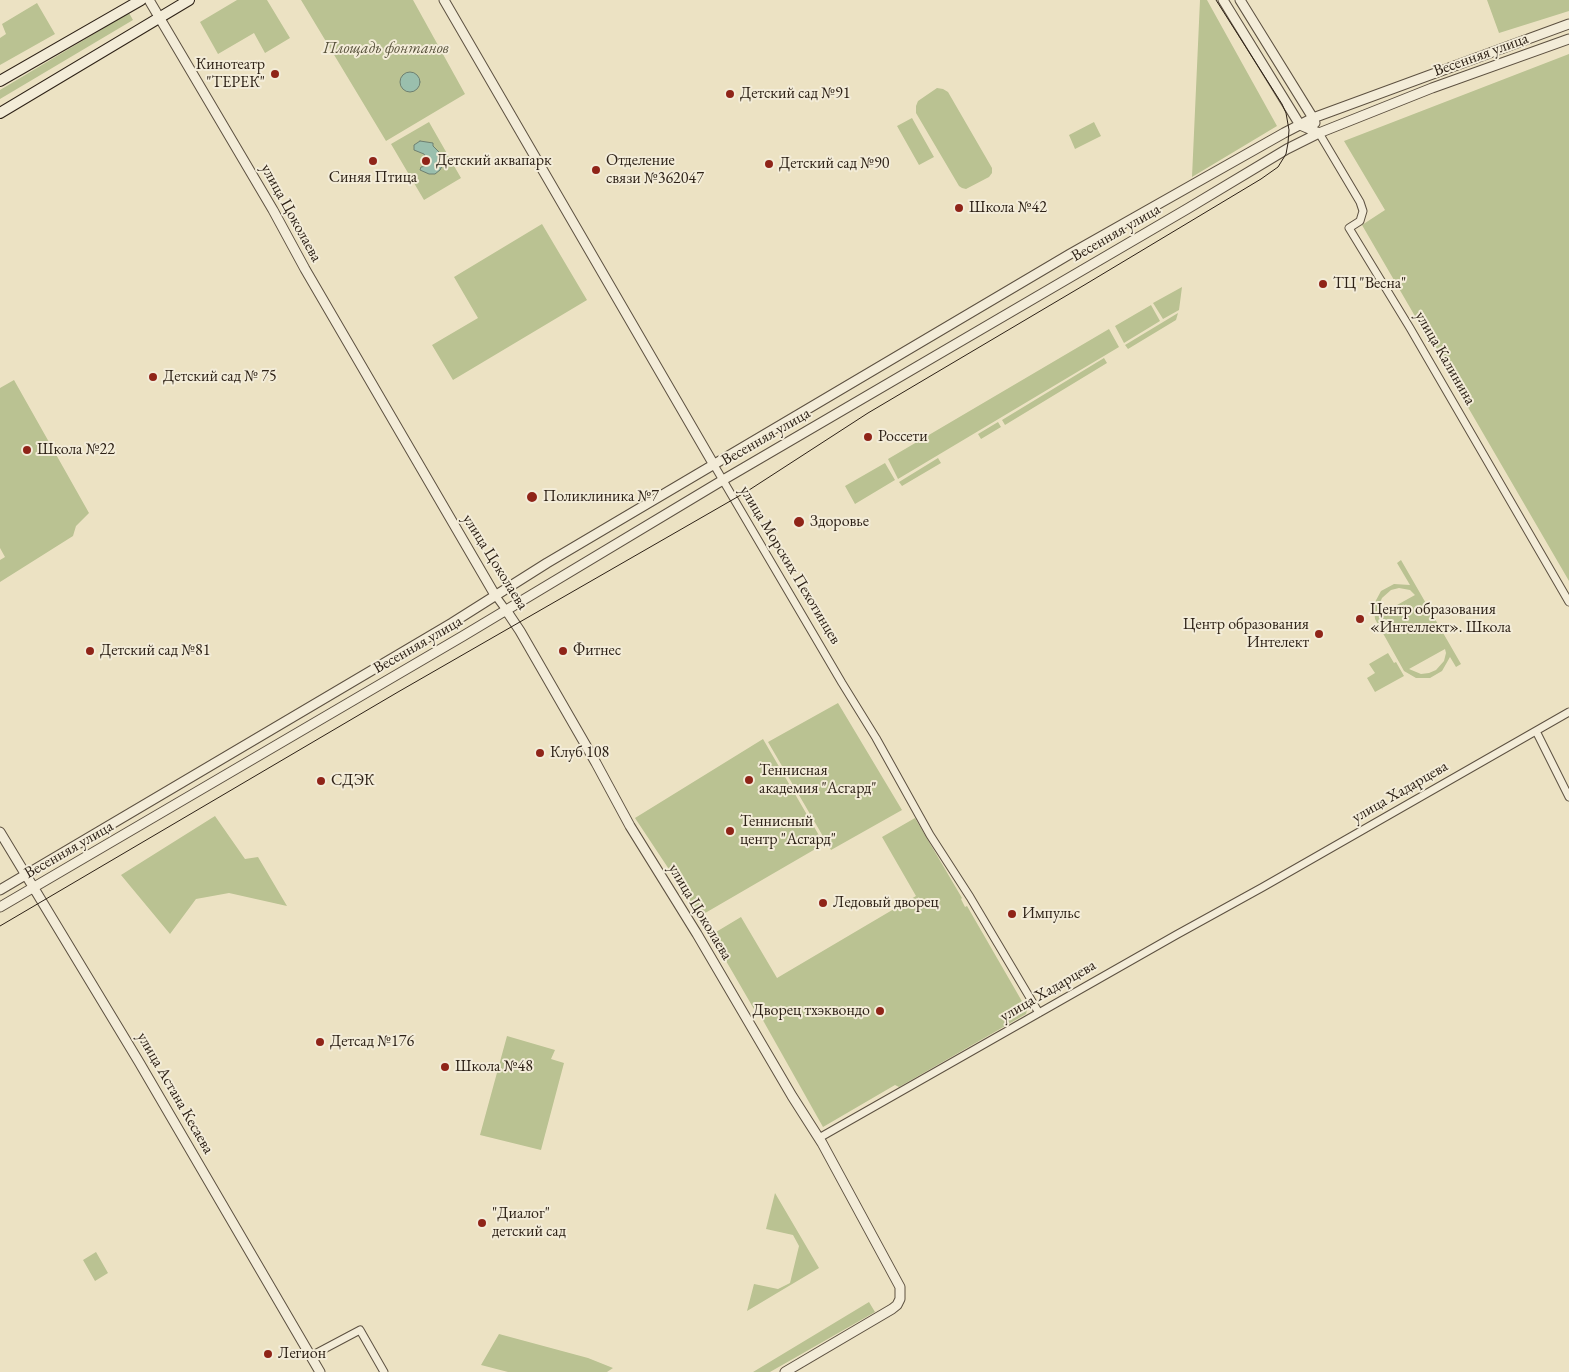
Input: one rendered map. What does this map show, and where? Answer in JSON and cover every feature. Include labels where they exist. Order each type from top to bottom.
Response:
[{"type":"main road","points":[[0,81],[141,0]]},
{"type":"main road","points":[[0,113],[189,0]]},
{"type":"street","name":"улица Цоколаева","points":[[148,0],[249,169],[305,269],[495,595],[520,631],[630,826],[819,1138]]},
{"type":"street","name":"улица Морских Пехотинцев","points":[[444,0],[722,480],[871,729],[930,835],[970,897],[1039,1013]]},
{"type":"street","points":[[1223,0],[1300,125],[1318,133]]},
{"type":"street","name":"улица Калинина","points":[[1240,0],[1313,118],[1318,133],[1360,202],[1363,211],[1360,220],[1349,228],[1410,328],[1569,602]]},
{"type":"street","name":"Весенняя улица","points":[[0,890],[1070,254],[1300,125],[1313,118],[1569,24]]},
{"type":"street","name":"Весенняя улица","points":[[0,907],[506,610],[722,480],[1186,210],[1287,148],[1318,133],[1432,88],[1569,39]]},
{"type":"street","name":"улица Хадарцева","points":[[819,1138],[1264,888],[1569,712]]},
{"type":"street","points":[[1536,731],[1569,797]]},
{"type":"street","name":"улица Астана Кесаева","points":[[0,832],[139,1062],[320,1372]]},
{"type":"street","points":[[785,1372],[892,1309],[897,1305],[901,1293],[898,1282],[819,1138]]},
{"type":"street","points":[[310,1356],[360,1330],[384,1372]]},
{"type":"green space","points":[[237,0],[267,0],[290,38],[265,53],[254,33],[218,54],[200,22]]},
{"type":"green space","name":"Площадь фонтанов","points":[[301,0],[413,0],[465,94],[386,141]]},
{"type":"green space","points":[[1200,0],[1207,0],[1277,126],[1192,177]]},
{"type":"green space","points":[[1487,0],[1569,0],[1569,11],[1499,33]]},
{"type":"green space","points":[[37,3],[55,34],[0,65],[0,38],[6,34],[2,24]]},
{"type":"green space","points":[[129,13],[133,20],[0,99],[0,90]]},
{"type":"green space","points":[[1569,54],[1569,581],[1362,225],[1385,210],[1344,141]]},
{"type":"green space","points":[[937,88],[948,92],[992,168],[992,173],[989,177],[966,189],[959,186],[916,113],[918,101]]},
{"type":"green space","points":[[912,118],[934,157],[919,165],[897,126]]},
{"type":"green space","name":"Детский аквапарк","points":[[429,122],[461,178],[424,200],[391,144]]},
{"type":"green space","points":[[1094,122],[1101,136],[1075,149],[1069,135]]},
{"type":"green space","points":[[542,224],[587,300],[453,380],[432,345],[478,318],[454,277]]},
{"type":"green space","points":[[1182,287],[1179,310],[1163,319],[1153,303]]},
{"type":"green space","points":[[1151,305],[1160,321],[1124,343],[1115,326]]},
{"type":"green space","points":[[1178,313],[1176,320],[1128,349],[1125,345]]},
{"type":"green space","points":[[1109,329],[1119,347],[898,479],[888,459]]},
{"type":"green space","points":[[1104,358],[1107,363],[1005,425],[1002,420]]},
{"type":"green space","name":"Школа №22","points":[[14,380],[89,513],[76,526],[73,536],[0,582],[0,560],[5,557],[0,548],[0,388]]},
{"type":"green space","points":[[998,422],[1001,427],[981,439],[978,434]]},
{"type":"green space","points":[[938,458],[941,463],[902,486],[899,482]]},
{"type":"green space","points":[[885,463],[895,480],[855,504],[845,486]]},
{"type":"green space","points":[[1401,560],[1461,664],[1456,667],[1450,657],[1442,671],[1430,678],[1416,678],[1404,671],[1375,619],[1374,604],[1381,591],[1394,584],[1410,585],[1397,563]],"holes":[[[1399,588],[1410,590],[1415,595],[1379,615],[1379,605],[1382,598],[1391,590]],[[1445,649],[1444,661],[1436,670],[1421,674],[1409,669]]]},
{"type":"green space","points":[[1388,653],[1404,676],[1375,692],[1367,678],[1375,673],[1369,664]]},
{"type":"green space","points":[[838,703],[902,810],[831,850],[768,742]]},
{"type":"green space","name":"Теннисный центр \"Асгард\"","points":[[763,739],[824,844],[700,916],[635,818]]},
{"type":"green space","points":[[215,816],[245,859],[258,857],[287,906],[229,893],[196,899],[170,934],[121,875]]},
{"type":"green space","points":[[915,818],[962,898],[965,907],[967,906],[1027,1010],[1026,1014],[899,1087],[895,1085],[823,1127],[760,1015],[758,1016],[711,935],[741,917],[777,978],[916,896],[882,837]]},
{"type":"green space","points":[[507,1036],[555,1050],[551,1059],[564,1063],[541,1150],[480,1135]]},
{"type":"green space","points":[[775,1193],[819,1268],[747,1311],[754,1284],[778,1289],[790,1283],[799,1246],[793,1235],[766,1229]]},
{"type":"green space","points":[[96,1252],[108,1273],[95,1281],[83,1260]]},
{"type":"green space","points":[[869,1302],[875,1312],[770,1372],[753,1372]]},
{"type":"green space","points":[[499,1334],[588,1358],[613,1368],[607,1372],[508,1372],[481,1365]]},
{"type":"shaded area","points":[[410,72],[417,75],[420,82],[417,89],[410,92],[403,89],[400,82],[403,75]]},
{"type":"shaded area","points":[[420,141],[433,143],[433,146],[441,154],[443,164],[435,174],[429,174],[420,170],[421,167],[427,166],[429,163],[424,154],[414,150],[414,145]]},
{"type":"tram line","points":[[0,926],[398,692],[746,492],[868,413],[1086,284],[1278,167],[1286,154],[1288,143],[1289,130],[1286,113],[1216,0]]},
{"type":"place","name":"Кинотеатр \"ТЕРЕК\"","points":[[275,74]]},
{"type":"place","name":"Детский сад №91","points":[[730,94]]},
{"type":"place","name":"Синяя Птица","points":[[373,161]]},
{"type":"place","name":"Детский аквапарк","points":[[426,161]]},
{"type":"place","name":"Детский сад №90","points":[[769,164]]},
{"type":"place","name":"Отделение связи №362047","points":[[596,170]]},
{"type":"place","name":"Школа №42","points":[[959,208]]},
{"type":"place","name":"ТЦ \"Весна\"","points":[[1323,284]]},
{"type":"place","name":"Детский сад № 75","points":[[153,377]]},
{"type":"place","name":"Россети","points":[[868,437]]},
{"type":"place","name":"Школа №22","points":[[27,450]]},
{"type":"place","name":"Поликлиника №7","points":[[532,497]]},
{"type":"place","name":"Здоровье","points":[[799,522]]},
{"type":"place","name":"Центр образования «Интеллект». Школа","points":[[1360,619]]},
{"type":"place","name":"Центр образования Интелект","points":[[1319,634]]},
{"type":"place","name":"Детский сад №81","points":[[90,651]]},
{"type":"place","name":"Фитнес","points":[[563,651]]},
{"type":"place","name":"Клуб 108","points":[[540,753]]},
{"type":"place","name":"Теннисная академия \"Асгард\"","points":[[749,780]]},
{"type":"place","name":"СДЭК","points":[[321,781]]},
{"type":"place","name":"Теннисный центр \"Асгард\"","points":[[730,831]]},
{"type":"place","name":"Ледовый дворец","points":[[823,903]]},
{"type":"place","name":"Импульс","points":[[1012,914]]},
{"type":"place","name":"Дворец тхэквондо","points":[[880,1011]]},
{"type":"place","name":"Детсад №176","points":[[320,1042]]},
{"type":"place","name":"Школа №48","points":[[445,1067]]},
{"type":"place","name":"\"Диалог\" детский сад","points":[[482,1223]]},
{"type":"place","name":"Легион","points":[[268,1354]]}]
